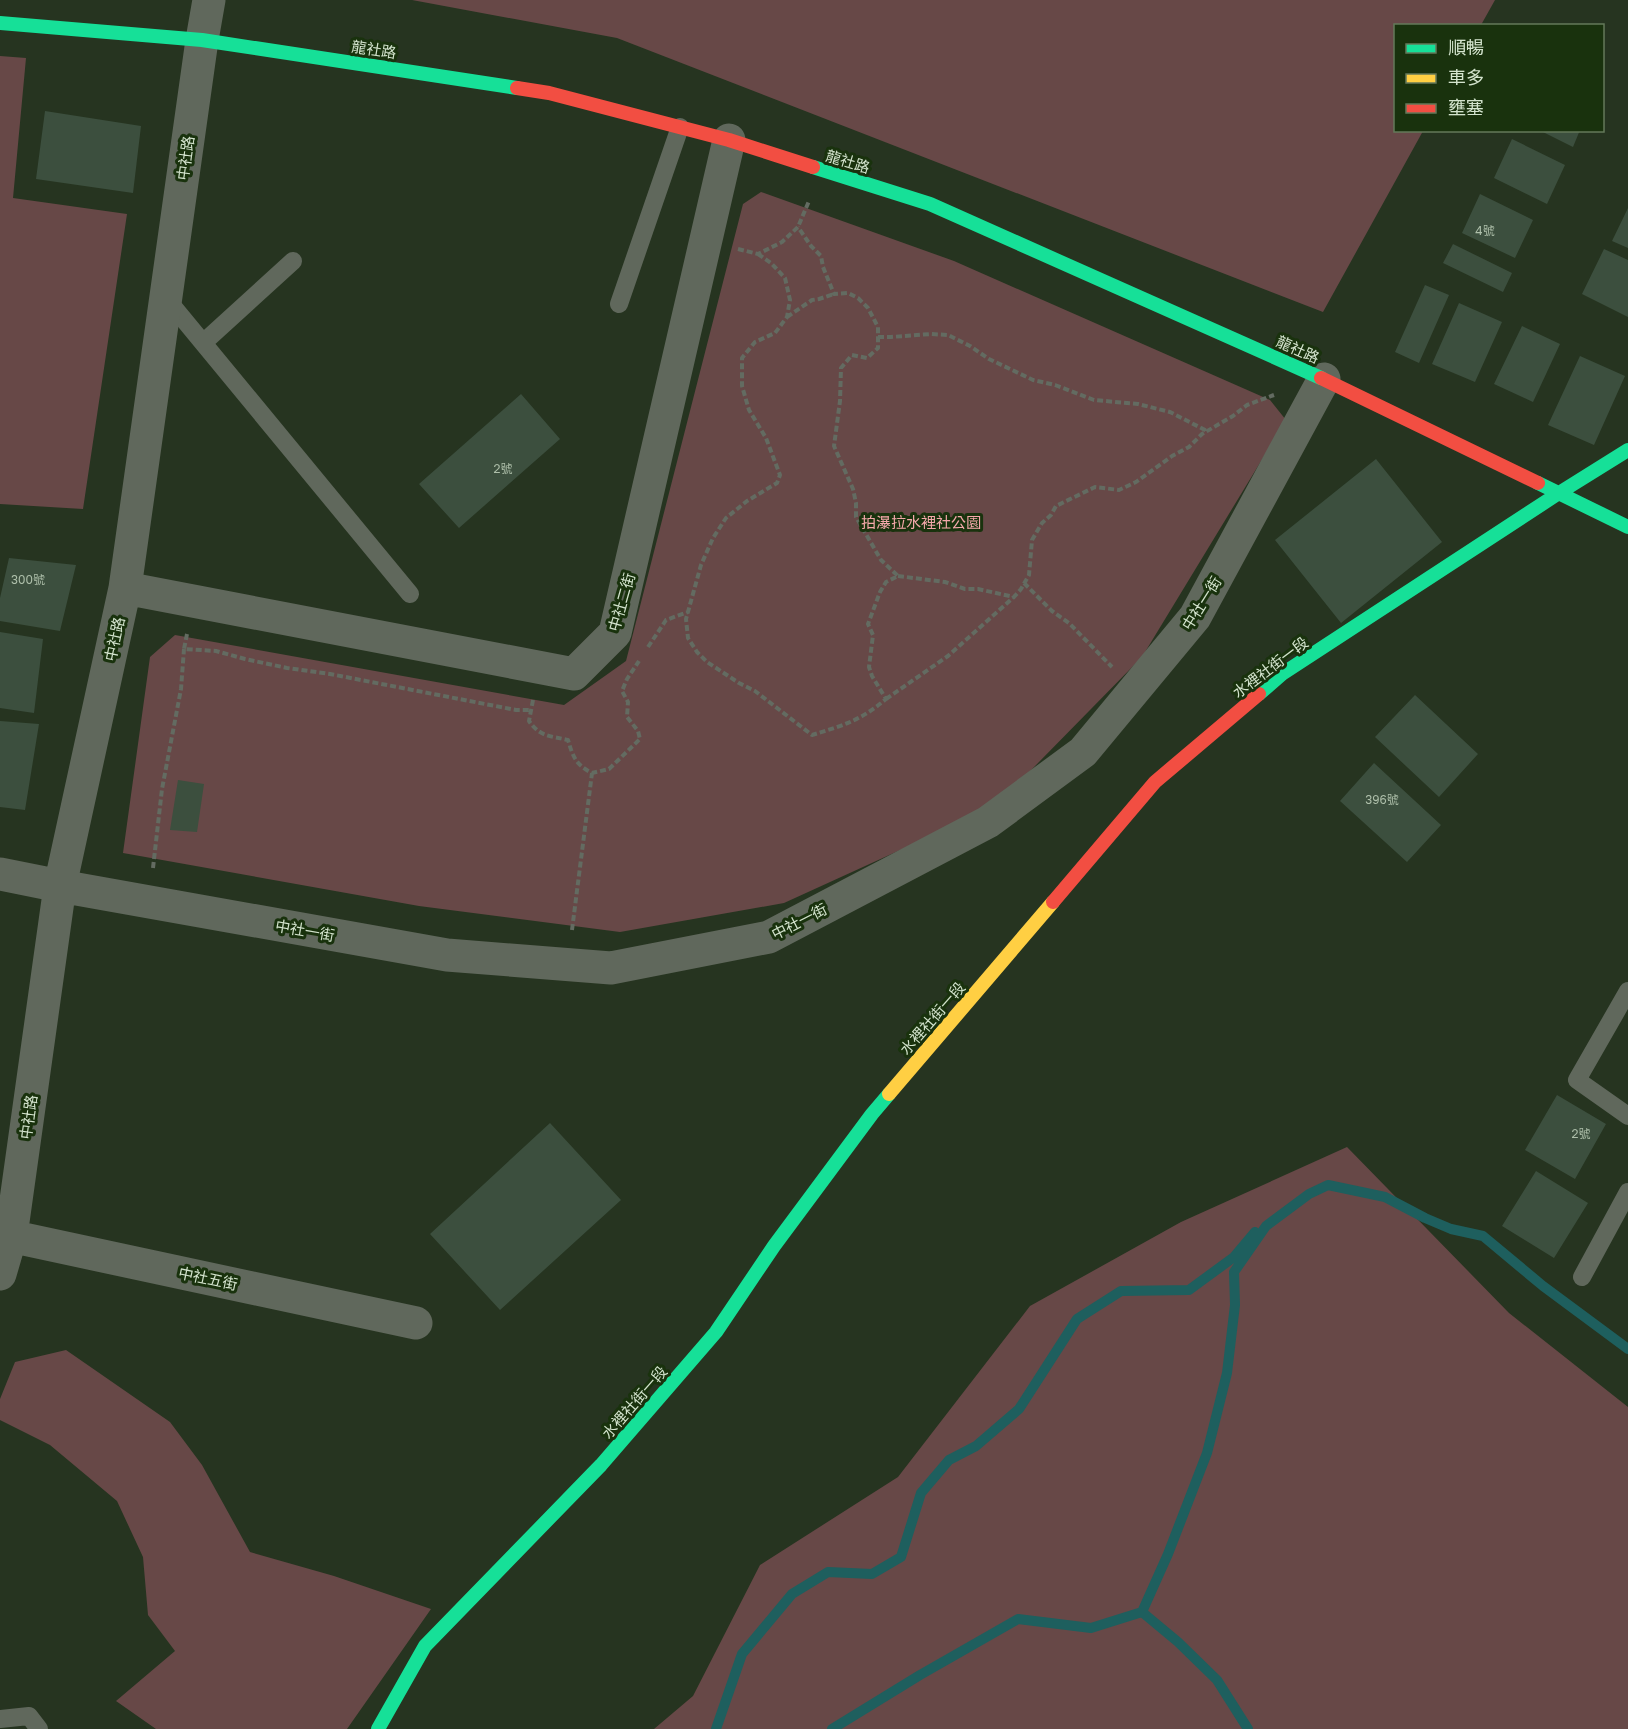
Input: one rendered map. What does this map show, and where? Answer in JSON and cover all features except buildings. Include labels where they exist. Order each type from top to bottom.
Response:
[{"type":"street","name":"中社路","points":[[0,1274],[60,886],[125,588],[209,0]]},
{"type":"street","name":"龍社路","points":[[0,22],[202,40],[549,93],[729,140],[930,204],[1324,379],[1628,527]]},
{"type":"street","name":"中社二街","points":[[125,588],[574,674],[615,633],[729,140]]},
{"type":"street","name":"中社一街","points":[[0,874],[447,955],[611,969],[769,937],[988,822],[1083,752],[1195,617],[1324,379]]},
{"type":"street","name":"水裡社街一段","points":[[378,1729],[425,1646],[601,1465],[716,1332],[774,1246],[872,1114],[1155,782],[1282,674],[1628,450]]},
{"type":"street","name":"中社五街","points":[[5,1235],[416,1323]]},
{"type":"lane","points":[[619,304],[680,127]]},
{"type":"lane","points":[[203,343],[293,261]]},
{"type":"lane","points":[[166,298],[410,594]]},
{"type":"lane","points":[[1628,991],[1577,1080],[1628,1116]]},
{"type":"lane","points":[[1582,1277],[1628,1192]]},
{"type":"lane","points":[[0,1719],[29,1716],[39,1729]]},
{"type":"path","points":[[758,254],[782,242],[798,227],[810,193]]},
{"type":"path","points":[[798,227],[821,256],[834,294]]},
{"type":"path","points":[[730,245],[758,254],[771,263],[785,278],[790,300],[787,317]]},
{"type":"path","points":[[898,576],[881,560],[856,516],[853,489],[834,446],[840,401],[841,368],[852,355],[867,358],[878,348],[878,327],[868,308],[849,293],[834,294],[819,300],[812,300],[787,317],[775,333],[755,342],[742,358],[742,386],[747,403],[766,438],[780,475],[777,483],[747,501],[726,518],[702,565],[686,619],[688,638],[707,662],[754,691],[813,735],[858,720],[948,656],[1014,597],[1029,575],[1032,540],[1056,506],[1095,487],[1119,490],[1136,482],[1172,456],[1189,447],[1202,434],[1247,405],[1281,392]]},
{"type":"path","points":[[878,337],[948,335],[1032,380],[1055,385],[1094,400],[1138,404],[1170,412],[1207,431]]},
{"type":"path","points":[[886,699],[869,667],[873,635],[868,624],[886,582],[898,576],[945,582],[965,589],[978,589],[1014,597]]},
{"type":"path","points":[[1024,583],[1052,611],[1069,623],[1117,671]]},
{"type":"path","points":[[534,694],[529,721],[536,731],[568,740],[580,767],[592,773],[609,769],[640,739],[638,731],[627,717],[628,702],[622,691],[627,679],[666,620],[688,611]]},
{"type":"path","points":[[152,871],[162,789],[181,689],[187,630]]},
{"type":"path","points":[[184,650],[216,651],[287,668],[451,696],[516,710],[531,710]]},
{"type":"path","points":[[572,934],[592,773]]},
{"type":"green space","points":[[412,0],[1495,0],[1482,24],[1394,24],[1394,132],[1422,132],[1323,312],[617,38]]},
{"type":"green space","points":[[0,56],[26,58],[13,198],[127,214],[83,509],[0,504]]},
{"type":"green space","name":"拍瀑拉水裡社公園","points":[[761,192],[954,261],[1270,400],[1286,420],[1142,657],[987,815],[920,841],[784,903],[620,932],[419,906],[123,853],[150,657],[175,635],[564,705],[626,661],[743,204]]},
{"type":"green space","points":[[1347,1147],[1509,1313],[1628,1407],[1628,1729],[654,1729],[693,1696],[760,1565],[898,1477],[1030,1306],[1181,1222]]},
{"type":"green space","points":[[66,1350],[170,1422],[202,1465],[250,1552],[334,1576],[431,1609],[347,1729],[156,1729],[116,1701],[175,1651],[148,1615],[143,1557],[117,1501],[50,1445],[0,1420],[0,1399],[15,1362]]},
{"type":"waterway","points":[[832,1729],[1018,1619],[1091,1628],[1142,1612],[1168,1554],[1207,1453],[1227,1373],[1235,1305],[1234,1272],[1266,1226],[1309,1194],[1328,1185],[1385,1197],[1451,1229],[1483,1236],[1543,1286],[1628,1349]]},
{"type":"waterway","points":[[716,1729],[742,1654],[792,1594],[828,1572],[872,1574],[901,1557],[921,1493],[949,1460],[976,1446],[1019,1409],[1077,1319],[1121,1291],[1189,1290],[1234,1257],[1255,1232]]},
{"type":"waterway","points":[[1142,1612],[1178,1642],[1217,1680],[1248,1729]]},
{"type":"traffic: fast","points":[[0,23],[202,40],[517,88]]},
{"type":"traffic: fast","points":[[813,167],[930,204],[1321,378]]},
{"type":"traffic: fast","points":[[1259,694],[1282,674],[1628,450]]},
{"type":"traffic: fast","points":[[1538,483],[1628,527]]},
{"type":"traffic: fast","points":[[378,1729],[425,1646],[601,1465],[716,1332],[774,1246],[889,1094]]},
{"type":"traffic: slow","points":[[889,1094],[1053,902]]},
{"type":"traffic: jam","points":[[517,88],[549,93],[729,140],[813,167]]},
{"type":"traffic: jam","points":[[1321,378],[1538,483]]},
{"type":"traffic: jam","points":[[1053,902],[1155,782],[1259,694]]}]
